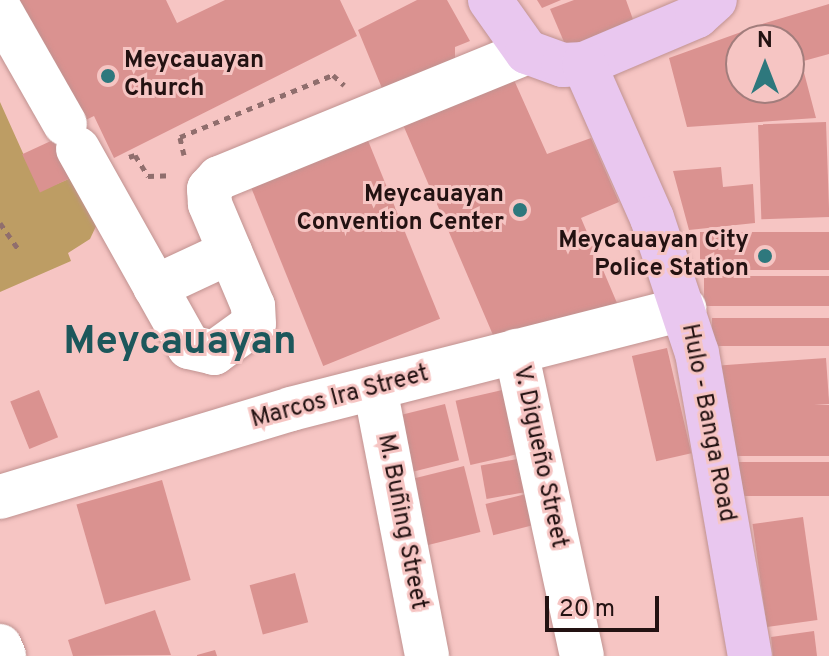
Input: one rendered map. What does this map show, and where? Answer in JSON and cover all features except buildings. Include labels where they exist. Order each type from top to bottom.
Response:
[{"type":"main road","points":[[490,0],[527,52],[554,64],[584,64],[697,16],[715,0]]},
{"type":"main road","name":"Hulo - Banga Road","points":[[584,64],[652,218],[684,309],[708,409],[750,656]]},
{"type":"street","points":[[0,10],[189,347],[214,353],[254,324],[253,306],[210,204],[209,189],[219,178],[527,52]]},
{"type":"street","points":[[155,287],[230,252]]},
{"type":"street","name":"Marcos Ira Street","points":[[0,497],[375,388],[684,309]]},
{"type":"street","name":"V. Digueño Street","points":[[516,351],[582,656]]},
{"type":"street","name":"M. Buñing Street","points":[[375,388],[427,656]]},
{"type":"street","points":[[0,646],[4,656]]},
{"type":"path","points":[[187,166],[180,137],[333,75],[350,90]]},
{"type":"path","points":[[124,159],[135,155],[148,176],[178,171]]},
{"type":"path","points":[[0,223],[20,252]]},
{"type":"shaded area","points":[[0,102],[40,191],[71,178],[98,222],[90,239],[68,253],[71,261],[0,292]]},
{"type":"place","name":"Meycauayan Church","points":[[108,76]]},
{"type":"place","name":"Meycauayan Convention Center","points":[[520,210]]},
{"type":"place","name":"Meycauayan City Police Station","points":[[765,256]]},
{"type":"district","name":"Meycauayan","points":[[180,343]]}]
